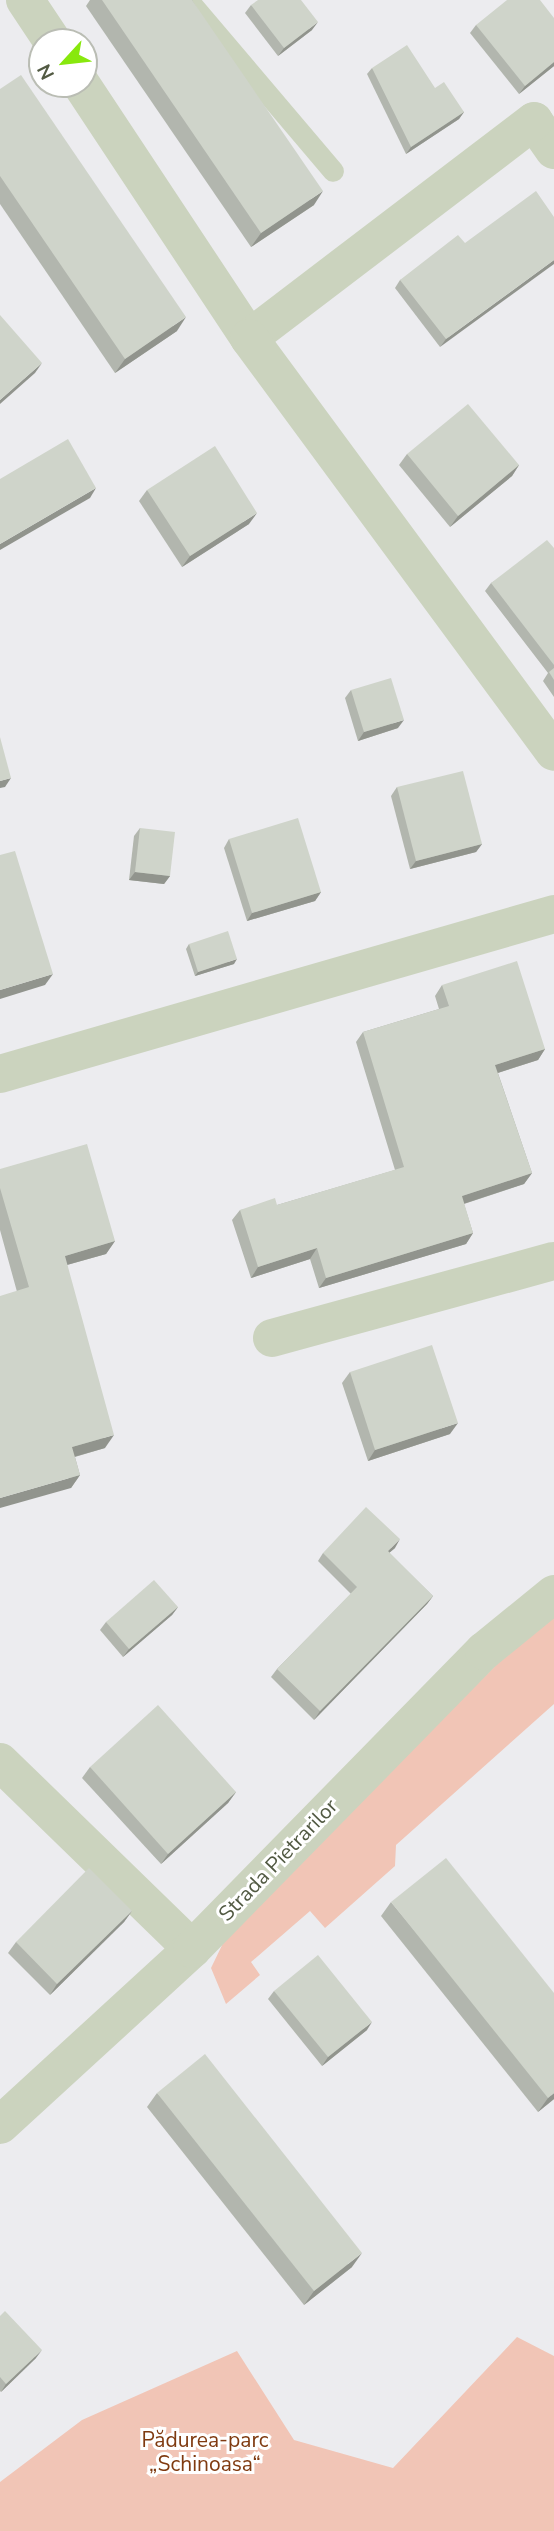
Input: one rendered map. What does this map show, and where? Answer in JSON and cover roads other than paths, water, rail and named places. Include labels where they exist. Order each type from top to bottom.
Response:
[{"type":"street","points":[[25,0],[44,28]]},
{"type":"street","points":[[90,98],[249,338],[554,752]]},
{"type":"street","points":[[249,338],[534,121],[554,150]]},
{"type":"street","points":[[0,1074],[554,914]]},
{"type":"street","points":[[272,1338],[554,1261]]},
{"type":"street","name":"Strada Pietrarilor","points":[[0,2125],[192,1949],[484,1651],[554,1594]]},
{"type":"street","points":[[0,1762],[192,1949]]},
{"type":"lane","points":[[188,0],[332,171]]},
{"type":"park label","name":"Pădurea-parc „Schinoasa“","points":[[205,2452]]}]
